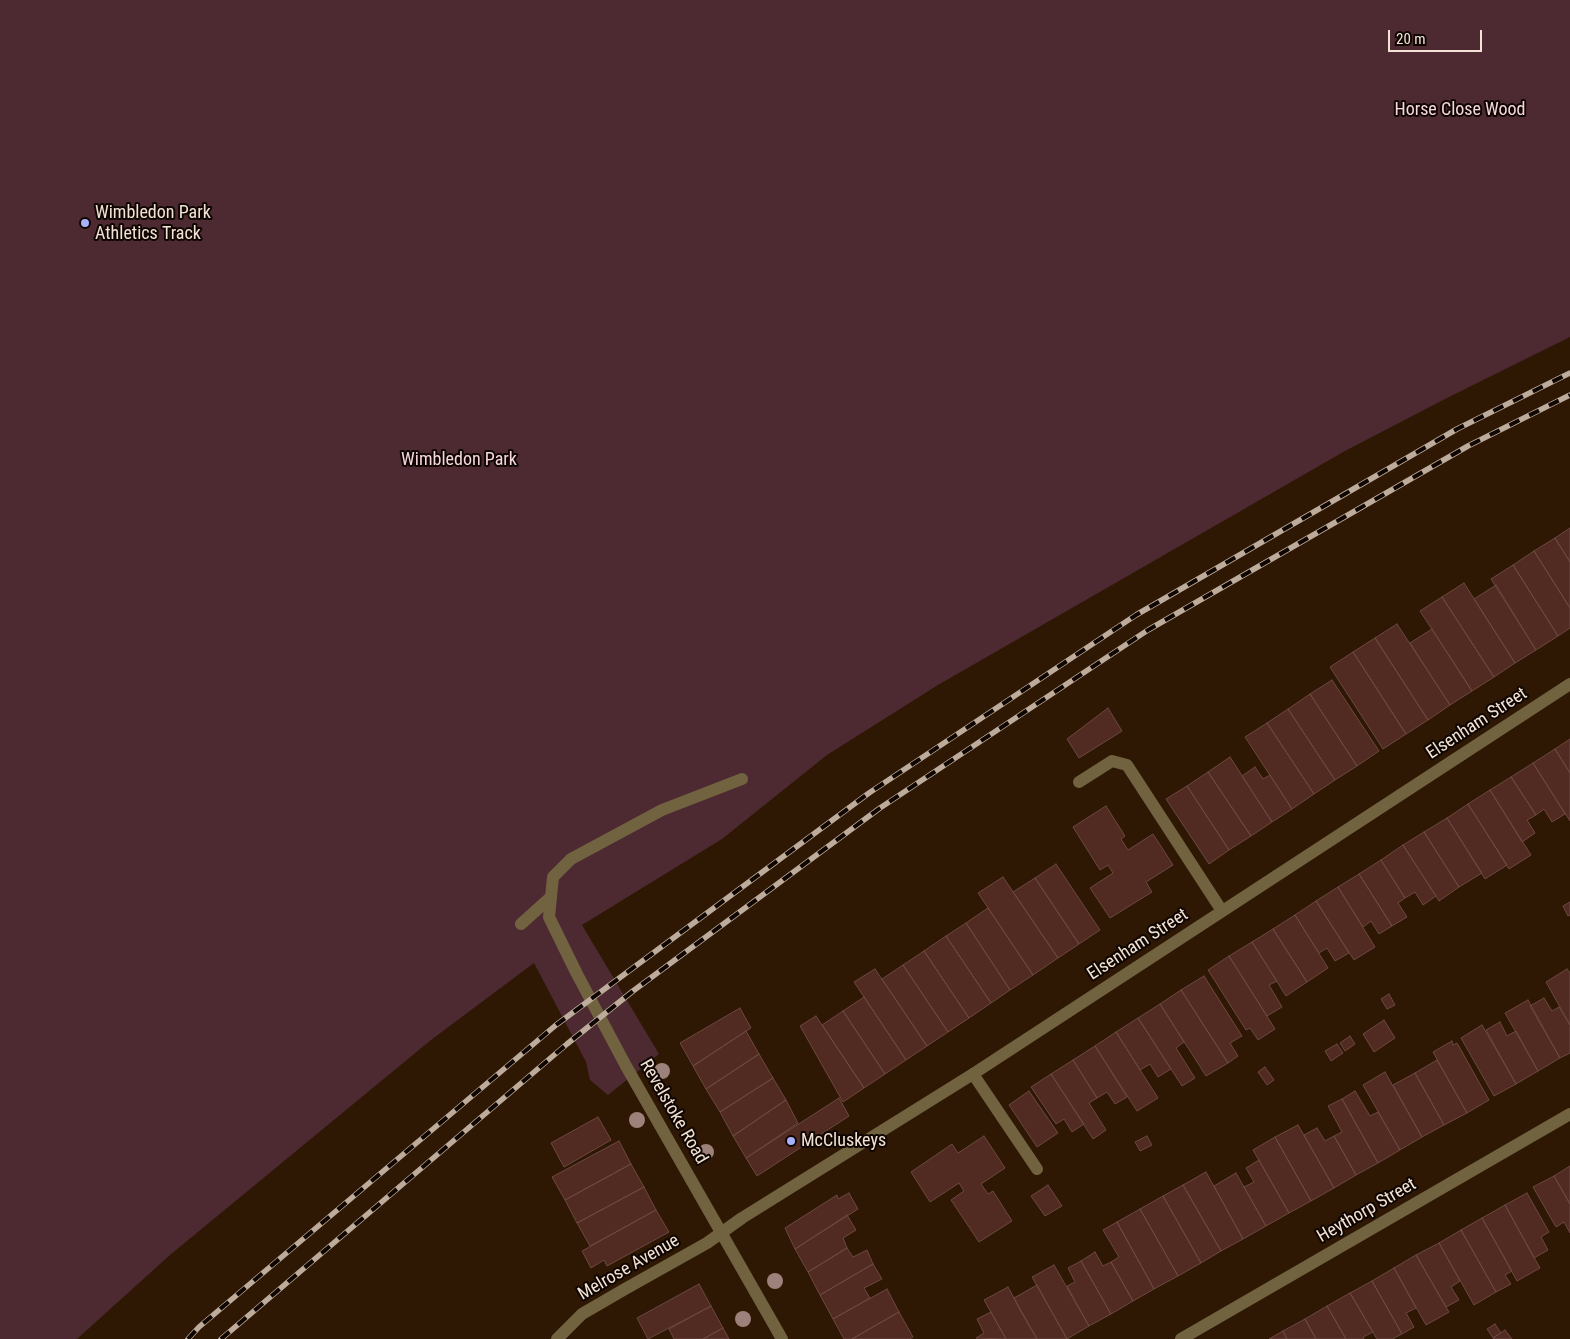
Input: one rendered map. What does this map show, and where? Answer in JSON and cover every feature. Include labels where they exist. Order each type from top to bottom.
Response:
[{"type":"street","name":"Elsenham Street","points":[[722,1232],[973,1074],[1570,684]]},
{"type":"street","points":[[1079,782],[1112,761],[1127,764],[1222,911]]},
{"type":"street","name":"Revelstoke Road","points":[[742,779],[662,810],[571,859],[553,877],[549,917],[626,1066],[782,1339]]},
{"type":"street","points":[[521,924],[551,897]]},
{"type":"street","points":[[973,1074],[1036,1169]]},
{"type":"street","name":"Heythorp Street","points":[[1181,1339],[1570,1114]]},
{"type":"street","name":"Melrose Avenue","points":[[556,1339],[582,1314],[697,1249],[722,1232]]},
{"type":"green space","name":"Wimbledon Park","points":[[0,0],[1570,0],[1570,337],[1345,451],[938,685],[827,755],[722,839],[582,925],[659,1054],[608,1095],[590,1080],[586,1062],[534,963],[431,1040],[170,1255],[77,1339],[0,1339]]},
{"type":"building","points":[[1570,528],[1570,562],[1555,538]]},
{"type":"building","points":[[1555,538],[1570,562],[1570,608],[1534,551]]},
{"type":"building","points":[[1534,551],[1570,608],[1570,628],[1558,636],[1513,565]]},
{"type":"building","points":[[1513,565],[1558,636],[1536,650],[1491,579]]},
{"type":"building","points":[[1464,583],[1515,663],[1494,677],[1442,597]]},
{"type":"building","points":[[1496,585],[1536,650],[1515,663],[1474,599]]},
{"type":"building","points":[[1442,597],[1494,677],[1472,691],[1420,611]]},
{"type":"building","points":[[1397,624],[1450,705],[1428,720],[1375,638]]},
{"type":"building","points":[[1432,629],[1472,691],[1450,705],[1410,643]]},
{"type":"building","points":[[1375,638],[1428,720],[1406,734],[1353,652]]},
{"type":"building","points":[[1353,652],[1406,734],[1383,749],[1330,667]]},
{"type":"building","points":[[1332,680],[1379,751],[1357,766],[1310,694]]},
{"type":"building","points":[[1310,694],[1357,766],[1335,780],[1288,709]]},
{"type":"building","points":[[1108,708],[1122,731],[1079,758],[1067,739]]},
{"type":"building","points":[[1288,709],[1335,780],[1314,794],[1267,723]]},
{"type":"building","points":[[1267,723],[1314,794],[1292,809],[1245,737]]},
{"type":"building","points":[[1570,739],[1570,773],[1555,749]]},
{"type":"building","points":[[1555,749],[1570,773],[1570,821],[1533,763]]},
{"type":"building","points":[[1230,757],[1272,822],[1251,836],[1208,772]]},
{"type":"building","points":[[1533,763],[1565,814],[1552,822],[1544,809],[1536,815],[1511,777]]},
{"type":"building","points":[[1255,767],[1263,779],[1270,775],[1292,809],[1272,822],[1242,776]]},
{"type":"building","points":[[1208,772],[1251,836],[1229,850],[1187,786]]},
{"type":"building","points":[[1511,777],[1536,815],[1527,820],[1535,833],[1522,842],[1490,790]]},
{"type":"building","points":[[1187,786],[1229,850],[1209,864],[1166,799]]},
{"type":"building","points":[[1490,790],[1531,855],[1509,869],[1468,804]]},
{"type":"building","points":[[1468,804],[1507,865],[1485,879],[1447,818]]},
{"type":"building","points":[[1106,806],[1125,836],[1121,839],[1128,850],[1153,834],[1173,865],[1146,882],[1152,892],[1110,918],[1090,888],[1113,873],[1108,865],[1100,870],[1073,827]]},
{"type":"building","points":[[1447,818],[1482,873],[1459,887],[1424,832]]},
{"type":"building","points":[[1424,832],[1459,887],[1439,901],[1403,845]]},
{"type":"building","points":[[1403,845],[1436,896],[1423,905],[1415,892],[1405,898],[1381,860]]},
{"type":"building","points":[[1381,860],[1405,898],[1398,903],[1407,917],[1392,926],[1359,874]]},
{"type":"building","points":[[1056,864],[1100,930],[1079,944],[1035,878]]},
{"type":"building","points":[[1359,874],[1392,926],[1379,934],[1371,921],[1363,927],[1338,887]]},
{"type":"building","points":[[1003,877],[1058,958],[1033,975],[978,893]]},
{"type":"building","points":[[1035,878],[1079,944],[1058,958],[1013,892]]},
{"type":"building","points":[[1338,887],[1375,947],[1354,960],[1316,901]]},
{"type":"building","points":[[1316,901],[1349,953],[1335,961],[1327,948],[1319,953],[1295,915]]},
{"type":"building","points":[[1570,902],[1570,915],[1568,916],[1563,906]]},
{"type":"building","points":[[988,908],[1033,975],[1010,990],[966,923]]},
{"type":"building","points":[[1295,915],[1328,968],[1307,982],[1273,929]]},
{"type":"building","points":[[966,923],[1010,990],[991,1003],[946,936]]},
{"type":"building","points":[[1273,929],[1307,982],[1286,996],[1252,942]]},
{"type":"building","points":[[946,936],[991,1003],[969,1018],[924,951]]},
{"type":"building","points":[[1252,942],[1277,981],[1269,985],[1282,1007],[1267,1016],[1229,956]]},
{"type":"building","points":[[924,951],[969,1018],[948,1032],[903,965]]},
{"type":"building","points":[[1229,956],[1275,1029],[1258,1040],[1250,1028],[1246,1030],[1208,970]]},
{"type":"building","points":[[903,965],[948,1032],[927,1046],[882,979]]},
{"type":"building","points":[[875,969],[927,1046],[906,1060],[854,982]]},
{"type":"building","points":[[1567,969],[1570,973],[1570,1025],[1546,982]]},
{"type":"building","points":[[1204,976],[1242,1036],[1230,1043],[1238,1056],[1228,1063],[1181,990]]},
{"type":"building","points":[[1181,990],[1228,1063],[1206,1076],[1160,1004]]},
{"type":"building","points":[[1389,994],[1395,1005],[1387,1009],[1381,999]]},
{"type":"building","points":[[864,997],[906,1060],[885,1074],[843,1011]]},
{"type":"building","points":[[1544,998],[1552,1011],[1559,1007],[1570,1025],[1570,1053],[1560,1058],[1530,1006]]},
{"type":"building","points":[[1528,1000],[1560,1058],[1538,1071],[1505,1013]]},
{"type":"building","points":[[1160,1004],[1184,1042],[1176,1048],[1195,1078],[1182,1086],[1138,1018]]},
{"type":"building","points":[[740,1008],[751,1028],[693,1066],[680,1043]]},
{"type":"building","points":[[843,1011],[885,1074],[864,1088],[822,1025]]},
{"type":"building","points":[[816,1016],[864,1088],[843,1102],[800,1026]]},
{"type":"building","points":[[1138,1018],[1171,1069],[1158,1077],[1150,1064],[1140,1070],[1116,1032]]},
{"type":"building","points":[[1384,1020],[1395,1038],[1374,1052],[1363,1034]]},
{"type":"building","points":[[1500,1022],[1507,1036],[1516,1031],[1538,1071],[1516,1084],[1486,1030]]},
{"type":"building","points":[[1482,1025],[1516,1084],[1494,1096],[1461,1038]]},
{"type":"building","points":[[746,1031],[759,1054],[706,1089],[693,1066]]},
{"type":"building","points":[[1116,1032],[1158,1098],[1137,1111],[1095,1046]]},
{"type":"building","points":[[1350,1036],[1355,1044],[1345,1051],[1340,1043]]},
{"type":"building","points":[[1452,1041],[1453,1045],[1457,1043],[1489,1100],[1467,1113],[1433,1052]]},
{"type":"building","points":[[1337,1044],[1343,1053],[1331,1061],[1325,1051]]},
{"type":"building","points":[[1095,1046],[1127,1097],[1115,1104],[1107,1092],[1097,1098],[1073,1060]]},
{"type":"building","points":[[759,1054],[773,1078],[720,1112],[706,1089]]},
{"type":"building","points":[[1073,1060],[1097,1098],[1089,1103],[1106,1130],[1093,1139],[1051,1074]]},
{"type":"building","points":[[1437,1060],[1467,1113],[1444,1125],[1415,1073]]},
{"type":"building","points":[[1265,1067],[1274,1080],[1267,1085],[1258,1072]]},
{"type":"building","points":[[1385,1072],[1422,1137],[1400,1150],[1363,1085]]},
{"type":"building","points":[[1415,1073],[1444,1125],[1422,1137],[1393,1085]]},
{"type":"building","points":[[1051,1074],[1084,1124],[1072,1132],[1064,1119],[1056,1124],[1031,1087]]},
{"type":"building","points":[[773,1078],[786,1100],[733,1136],[720,1112]]},
{"type":"building","points":[[1029,1091],[1058,1133],[1037,1147],[1009,1105]]},
{"type":"building","points":[[1355,1091],[1370,1116],[1378,1112],[1400,1150],[1378,1163],[1342,1099]]},
{"type":"building","name":"McCluskeys","points":[[839,1098],[849,1116],[757,1176],[746,1158]]},
{"type":"building","points":[[1342,1099],[1378,1163],[1356,1175],[1334,1136],[1342,1132],[1328,1106]]},
{"type":"building","points":[[786,1100],[798,1123],[746,1158],[733,1136]]},
{"type":"building","points":[[598,1117],[611,1140],[564,1167],[551,1143]]},
{"type":"building","points":[[1298,1125],[1334,1188],[1311,1201],[1275,1137]]},
{"type":"building","points":[[1317,1128],[1325,1141],[1334,1136],[1356,1175],[1334,1188],[1304,1135]]},
{"type":"building","points":[[984,1136],[1005,1168],[981,1184],[988,1194],[993,1191],[1012,1221],[979,1242],[951,1200],[964,1191],[959,1183],[930,1202],[911,1172],[952,1144],[958,1153]]},
{"type":"building","points":[[1147,1136],[1152,1145],[1140,1151],[1135,1142]]},
{"type":"building","points":[[1275,1137],[1311,1201],[1289,1213],[1253,1150]]},
{"type":"building","points":[[619,1141],[631,1164],[565,1200],[552,1177]]},
{"type":"building","points":[[1259,1160],[1289,1213],[1266,1226],[1244,1187],[1254,1182],[1246,1168]]},
{"type":"building","points":[[631,1164],[644,1187],[577,1223],[565,1200]]},
{"type":"building","points":[[1570,1166],[1570,1204],[1554,1176]]},
{"type":"building","points":[[1206,1172],[1243,1239],[1221,1251],[1183,1185]]},
{"type":"building","points":[[1236,1173],[1266,1226],[1243,1239],[1214,1186]]},
{"type":"building","points":[[1554,1176],[1570,1204],[1570,1233],[1564,1222],[1556,1227],[1533,1187]]},
{"type":"building","points":[[1048,1185],[1062,1206],[1045,1216],[1031,1196]]},
{"type":"building","points":[[1183,1185],[1221,1251],[1201,1263],[1163,1196]]},
{"type":"building","points":[[644,1187],[656,1210],[590,1246],[577,1223]]},
{"type":"building","points":[[849,1193],[858,1209],[795,1249],[785,1228],[837,1195],[838,1199]]},
{"type":"building","points":[[1527,1193],[1549,1232],[1541,1237],[1548,1250],[1534,1258],[1505,1205]]},
{"type":"building","points":[[1163,1196],[1201,1263],[1178,1276],[1140,1209]]},
{"type":"building","points":[[1505,1205],[1540,1268],[1517,1281],[1482,1218]]},
{"type":"building","points":[[1140,1209],[1178,1276],[1154,1289],[1117,1222]]},
{"type":"building","points":[[656,1210],[669,1232],[607,1266],[604,1260],[591,1268],[582,1251]]},
{"type":"building","points":[[847,1215],[856,1230],[843,1238],[847,1248],[808,1272],[795,1249]]},
{"type":"building","points":[[1482,1218],[1512,1271],[1505,1275],[1511,1284],[1496,1292],[1461,1230]]},
{"type":"building","points":[[1117,1222],[1154,1289],[1133,1301],[1111,1262],[1119,1257],[1103,1230]]},
{"type":"building","points":[[1461,1230],[1496,1292],[1474,1305],[1439,1243]]},
{"type":"building","points":[[1439,1243],[1460,1281],[1451,1287],[1459,1300],[1446,1307],[1416,1255]]},
{"type":"building","points":[[847,1248],[853,1257],[867,1250],[873,1264],[820,1295],[808,1272]]},
{"type":"building","points":[[1095,1252],[1103,1266],[1111,1262],[1133,1301],[1111,1314],[1081,1261]]},
{"type":"building","points":[[1416,1255],[1449,1312],[1426,1325],[1394,1268]]},
{"type":"building","points":[[1081,1261],[1111,1314],[1089,1326],[1067,1286],[1075,1282],[1068,1268]]},
{"type":"building","points":[[873,1264],[882,1279],[864,1288],[870,1298],[833,1319],[820,1295]]},
{"type":"building","points":[[1054,1265],[1089,1326],[1067,1339],[1032,1277]]},
{"type":"building","points":[[1394,1268],[1416,1308],[1406,1313],[1414,1327],[1402,1334],[1372,1281]]},
{"type":"building","points":[[1372,1281],[1402,1334],[1392,1339],[1377,1339],[1350,1293]]},
{"type":"building","points":[[699,1284],[711,1306],[648,1339],[637,1318]]},
{"type":"building","points":[[1037,1285],[1067,1339],[1037,1339],[1021,1312],[1014,1298]]},
{"type":"building","points":[[1008,1287],[1037,1339],[1006,1339],[984,1300]]},
{"type":"building","points":[[887,1289],[899,1312],[852,1339],[844,1339],[833,1319]]},
{"type":"building","points":[[1350,1293],[1373,1332],[1363,1337],[1364,1339],[1346,1339],[1327,1306]]},
{"type":"building","points":[[711,1306],[723,1328],[703,1339],[674,1339],[669,1329]]},
{"type":"building","points":[[1327,1306],[1346,1339],[1316,1339],[1305,1319]]},
{"type":"building","points":[[899,1312],[913,1337],[910,1339],[852,1339]]},
{"type":"building","points":[[991,1312],[1006,1339],[976,1338],[984,1333],[977,1319]]},
{"type":"building","points":[[1305,1319],[1316,1339],[1287,1339],[1283,1331]]},
{"type":"building","points":[[1495,1324],[1501,1333],[1493,1338],[1487,1329]]},
{"type":"building","points":[[723,1328],[729,1339],[703,1339]]},
{"type":"building","points":[[1505,1330],[1512,1339],[1493,1338]]},
{"type":"building","points":[[1283,1331],[1287,1339],[1269,1339]]},
{"type":"railway","points":[[188,1339],[199,1327],[556,1025],[869,793],[1136,615],[1457,429],[1570,373]]},
{"type":"railway","points":[[221,1339],[567,1044],[633,991],[880,808],[1148,630],[1468,446],[1570,395]]},
{"type":"place","name":"Wimbledon Park Athletics Track","points":[[85,223]]},
{"type":"place","name":"McCluskeys","points":[[791,1141]]},
{"type":"park label","name":"Horse Close Wood","points":[[1460,110]]}]
